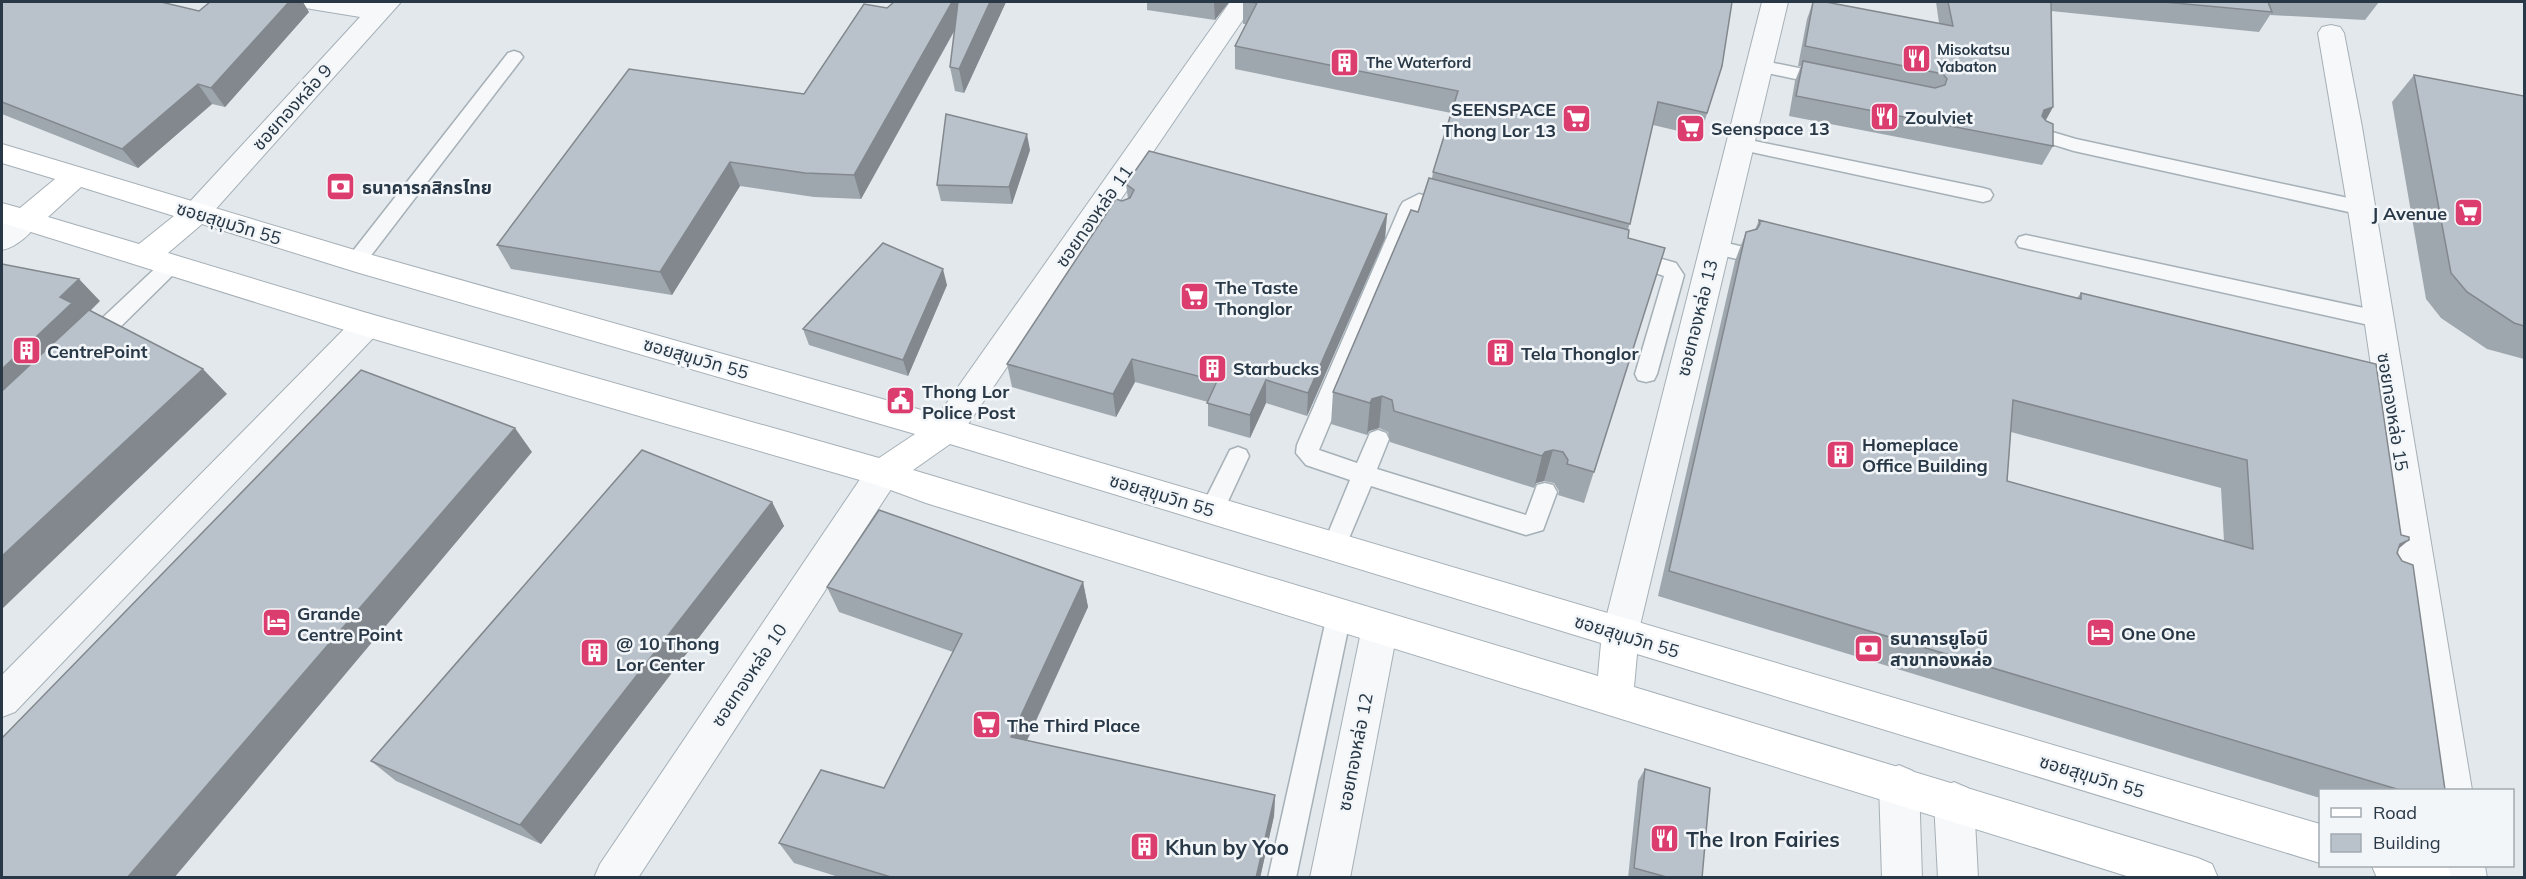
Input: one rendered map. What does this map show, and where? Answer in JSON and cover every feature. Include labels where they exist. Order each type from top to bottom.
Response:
[{"type":"main road","name":"ซอยสุขุมวิท 55","points":[[2,153],[356,261],[945,430],[2319,844]]},
{"type":"main road","points":[[13,216],[76,176]]},
{"type":"main road","points":[[157,261],[196,213]]},
{"type":"main road","points":[[13,216],[367,325],[883,473],[926,489],[1615,697],[2199,878]]},
{"type":"main road","points":[[883,473],[945,430]]},
{"type":"main road","points":[[1615,697],[1620,634]]},
{"type":"main road","points":[[2395,867],[2432,878]]},
{"type":"street","points":[[308,2],[383,7]]},
{"type":"street","name":"ซอยทองหล่อ 11","points":[[945,430],[1109,212],[1242,2]]},
{"type":"street","name":"ซอยทองหล่อ 13","points":[[1620,634],[1725,250],[1740,144],[1775,2]]},
{"type":"street","name":"ซอยทองหล่อ 9","points":[[196,213],[383,7]]},
{"type":"street","name":"ซอยทองหล่อ 15","points":[[2331,33],[2362,208],[2410,586],[2453,789]]},
{"type":"street","points":[[2,240],[13,216]]},
{"type":"street","points":[[2,700],[367,325]]},
{"type":"street","name":"ซอยทองหล่อ 10","points":[[614,878],[883,473]]},
{"type":"street","name":"ซอยทองหล่อ 12","points":[[1330,878],[1380,627]]},
{"type":"street","points":[[1899,784],[1902,878]]},
{"type":"street","points":[[1954,801],[1958,878]]},
{"type":"lane","points":[[356,261],[514,57]]},
{"type":"lane","points":[[1759,66],[1847,83]]},
{"type":"lane","points":[[2042,135],[2074,145],[2362,208]]},
{"type":"lane","points":[[1740,144],[1983,195]]},
{"type":"lane","points":[[1466,213],[1423,201],[1416,201],[1412,204],[1306,450],[1310,457],[1526,525],[1534,523],[1545,492]]},
{"type":"lane","points":[[2026,242],[2378,320]]},
{"type":"lane","points":[[1615,253],[1670,268],[1674,275],[1647,374]]},
{"type":"lane","points":[[78,355],[157,261]]},
{"type":"lane","points":[[1334,548],[1378,439]]},
{"type":"lane","points":[[1212,510],[1238,456]]},
{"type":"lane","points":[[1282,878],[1339,615]]},
{"type":"building","points":[[2,2],[161,2],[199,11],[210,2],[289,2],[211,88],[198,84],[122,149],[2,102]]},
{"type":"building","points":[[894,2],[952,2],[854,175],[805,173],[730,162],[660,272],[497,245],[629,69],[804,94],[864,4],[887,8]]},
{"type":"building","points":[[958,2],[990,2],[959,69],[950,67]]},
{"type":"building","points":[[1248,2],[1732,2],[1722,66],[1707,113],[1658,102],[1630,224],[1433,172],[1458,91],[1235,46],[1257,3]]},
{"type":"building","points":[[1813,2],[1826,2],[1953,26],[1948,2],[2051,2],[2053,107],[2044,110],[2042,116],[2053,124],[2053,146],[1796,96],[1803,61],[1935,88],[1945,85],[1947,79],[1943,74],[1805,46]]},
{"type":"building","points":[[2164,2],[2268,2],[2272,12]]},
{"type":"building","name":"J Avenue","points":[[2414,75],[2524,96],[2524,326],[2514,323],[2467,292],[2451,273]]},
{"type":"building","points":[[946,114],[1027,134],[1009,187],[937,185]]},
{"type":"building","name":"The Taste Thonglor","points":[[1149,151],[1387,214],[1308,393],[1266,380],[1250,415],[1207,403],[1217,381],[1132,359],[1113,394],[1007,364],[1116,199],[1122,201],[1130,198],[1134,190],[1126,184]]},
{"type":"building","name":"Tela Thonglor","points":[[1429,178],[1629,230],[1628,238],[1665,248],[1594,472],[1567,464],[1568,460],[1563,452],[1553,450],[1545,452],[1542,456],[1394,411],[1392,400],[1382,396],[1372,399],[1370,403],[1333,392],[1411,210],[1418,212]]},
{"type":"building","points":[[1759,220],[2081,299],[2081,293],[2376,364],[2401,535],[2409,537],[2409,540],[2400,544],[2397,553],[2402,561],[2413,565],[2445,789],[2397,789],[1669,571],[1746,232],[1757,229],[1760,224]],"holes":[[[2013,400],[2247,460],[2253,549],[2007,481]]]},
{"type":"building","points":[[883,243],[943,269],[903,360],[803,329]]},
{"type":"building","points":[[2,264],[79,279],[60,297],[72,303],[2,369]]},
{"type":"building","points":[[89,310],[203,369],[2,556],[2,391]]},
{"type":"building","name":"Grande Centre Point","points":[[361,370],[515,428],[127,878],[2,878],[2,738]]},
{"type":"building","name":"@ 10 Thong Lor Center","points":[[642,450],[772,502],[520,825],[371,761]]},
{"type":"building","points":[[879,510],[1083,582],[1011,737],[1275,795],[1256,878],[894,878],[779,843],[821,770],[884,788],[962,634],[827,587]]},
{"type":"building","name":"The Iron Fairies","points":[[1645,769],[1710,788],[1702,878],[1670,878],[1634,868]]},
{"type":"place","name":"Misokatsu Yabaton","points":[[1916,58]]},
{"type":"place","name":"The Waterford","points":[[1345,62]]},
{"type":"place","name":"Zoulviet","points":[[1884,117]]},
{"type":"place","name":"SEENSPACE Thong Lor 13","points":[[1577,119]]},
{"type":"place","name":"Seenspace 13","points":[[1690,128]]},
{"type":"place","name":"ธนาคารกสิกรไทย","points":[[341,187]]},
{"type":"place","name":"J Avenue","points":[[2468,213]]},
{"type":"place","name":"The Taste Thonglor","points":[[1194,297]]},
{"type":"place","name":"CentrePoint","points":[[26,351]]},
{"type":"place","name":"Tela Thonglor","points":[[1500,353]]},
{"type":"place","name":"Starbucks","points":[[1212,368]]},
{"type":"place","name":"Thong Lor Police Post","points":[[901,401]]},
{"type":"place","name":"Homeplace Office Building","points":[[1841,454]]},
{"type":"place","name":"Grande Centre Point","points":[[276,623]]},
{"type":"place","name":"One One","points":[[2100,633]]},
{"type":"place","name":"ธนาคารยูโอบี สาขาทองหล่อ","points":[[1869,648]]},
{"type":"place","name":"@ 10 Thong Lor Center","points":[[595,653]]},
{"type":"place","name":"The Third Place","points":[[986,725]]},
{"type":"place","name":"The Iron Fairies","points":[[1665,839]]},
{"type":"place","name":"Khun by Yoo","points":[[1144,847]]}]
